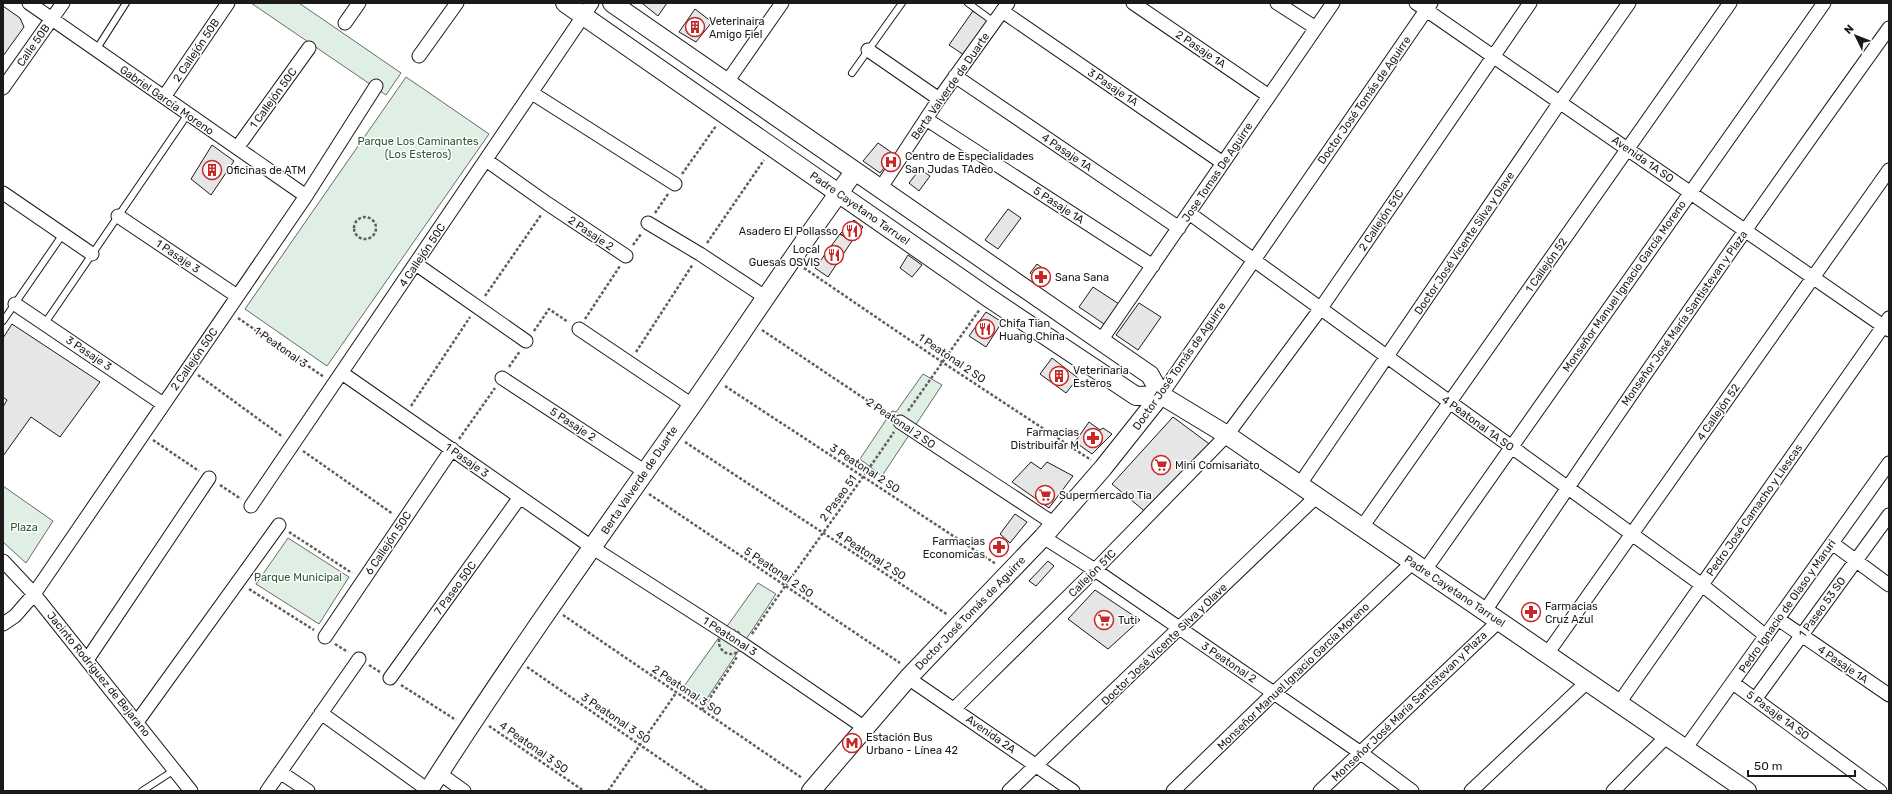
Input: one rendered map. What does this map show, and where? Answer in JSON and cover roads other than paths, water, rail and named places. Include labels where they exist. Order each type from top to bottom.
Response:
[{"type":"street","name":"Gabriel García Moreno","points":[[29,3],[306,196]]},
{"type":"street","name":"Calle 50B","points":[[3,88],[63,3]]},
{"type":"street","name":"2 Callejón 50B","points":[[164,97],[228,3]]},
{"type":"street","points":[[345,23],[359,3]]},
{"type":"street","points":[[419,56],[457,3]]},
{"type":"street","name":"Padre Cayetano Tarruel","points":[[565,3],[588,9],[839,193],[989,298],[1136,396],[1161,395]]},
{"type":"street","name":"Padre Cayetano Tarruel","points":[[612,3],[1100,342],[1150,375],[1161,395],[1227,435],[1318,496],[1747,791]]},
{"type":"street","points":[[727,82],[782,3]]},
{"type":"street","name":"2 Pasaje 1A","points":[[1133,3],[1269,96]]},
{"type":"street","points":[[1277,3],[1316,28]]},
{"type":"street","name":"Jose Tomas De Aguirre","points":[[1100,342],[1333,3]]},
{"type":"street","name":"2 Callejón 51C","points":[[1227,435],[1321,308],[1530,3]]},
{"type":"street","name":"Doctor José Vicente Silva y Olave","points":[[1300,484],[1629,3]]},
{"type":"street","name":"1 Callejón 52","points":[[1362,527],[1730,3]]},
{"type":"street","name":"Monseñor Manuel Ignacio García Moreno","points":[[1173,791],[1274,693],[1419,566],[1511,447],[1824,3]]},
{"type":"street","name":"Avenida 1A SO","points":[[1424,5],[1494,56],[1744,230],[1887,325]]},
{"type":"street","name":"Doctor José Tomás de Aguirre","points":[[813,789],[911,675],[962,624],[1104,468],[1161,395],[1424,5]]},
{"type":"street","name":"Berta Valverde de Duarte","points":[[880,189],[939,99],[1005,7]]},
{"type":"street","name":"3 Pasaje 1A","points":[[1005,7],[1223,163]]},
{"type":"street","name":"4 Callejón 50C","points":[[252,506],[588,9]]},
{"type":"street","name":"Monseñor José María Santistevan y Plaza","points":[[1320,791],[1361,752],[1492,616],[1567,487],[1744,230],[1889,28]]},
{"type":"street","name":"1 Callejón 50C","points":[[237,148],[309,48]]},
{"type":"street","points":[[868,50],[939,99]]},
{"type":"street","name":"4 Pasaje 1A","points":[[955,76],[1178,228]]},
{"type":"street","name":"2 Callejón 50C","points":[[3,624],[15,616],[34,594],[306,196],[376,86]]},
{"type":"street","points":[[532,92],[675,184]]},
{"type":"street","name":"5 Pasaje 1A","points":[[926,119],[1153,266]]},
{"type":"street","name":"2 Pasaje 2","points":[[486,160],[548,204],[626,256]]},
{"type":"street","name":"4 Callejón 52","points":[[1547,654],[1889,170]]},
{"type":"street","name":"Berta Valverde de Duarte","points":[[428,790],[475,716],[692,405],[765,297],[855,171]]},
{"type":"street","points":[[3,193],[92,254]]},
{"type":"street","name":"4 Peatonal 1A SO","points":[[1189,213],[1702,585],[1766,636]]},
{"type":"street","name":"1 Pasaje 3","points":[[118,216],[237,296]]},
{"type":"street","points":[[648,223],[700,254],[765,297]]},
{"type":"street","points":[[416,264],[526,341]]},
{"type":"street","name":"3 Pasaje 3","points":[[15,304],[163,404]]},
{"type":"street","name":"Pedro José Camacho y Llescas","points":[[1619,703],[1887,325]]},
{"type":"street","points":[[579,329],[692,405]]},
{"type":"street","name":"1 Pasaje 3","points":[[342,373],[593,548]]},
{"type":"street","name":"5 Pasaje 2","points":[[502,378],[640,478]]},
{"type":"street","name":"2 Peatonal 2 SO","points":[[900,422],[1048,530]]},
{"type":"street","name":"Callejón 51C","points":[[954,709],[1095,570],[1227,435]]},
{"type":"street","name":"6 Callejón 50C","points":[[325,637],[452,450]]},
{"type":"street","name":"Pedro Ignacio de Olaso y Maruri","points":[[1686,749],[1832,543],[1885,478],[1889,463]]},
{"type":"street","points":[[87,660],[209,478]]},
{"type":"street","name":"Doctor José Vicente Silva y Olave","points":[[1009,791],[1318,496]]},
{"type":"street","name":"7 Paseo 50C","points":[[390,678],[520,497]]},
{"type":"street","name":"1 Paseo 53 SO","points":[[1756,698],[1889,515]]},
{"type":"street","points":[[137,722],[279,525]]},
{"type":"street","name":"3 Peatonal 2","points":[[1048,530],[1095,570],[1361,752],[1412,791]]},
{"type":"street","points":[[1832,543],[1889,585]]},
{"type":"street","name":"1 Peatonal 3","points":[[593,548],[744,646],[865,728]]},
{"type":"street","name":"Jacinto Rodríguez de Bejarano","points":[[3,561],[34,594],[176,769],[191,791]]},
{"type":"street","name":"4 Pasaje 1A","points":[[1778,619],[1889,695]]},
{"type":"street","points":[[267,791],[359,659]]},
{"type":"street","name":"Avenida 2A","points":[[911,675],[954,709],[1073,791]]},
{"type":"street","points":[[1471,791],[1587,682]]},
{"type":"street","name":"5 Pasaje 1A SO","points":[[1732,683],[1756,698],[1880,791]]},
{"type":"street","points":[[321,713],[428,790]]},
{"type":"street","points":[[1613,791],[1667,736]]},
{"type":"street","points":[[280,772],[308,791]]},
{"type":"street","points":[[439,773],[464,791]]},
{"type":"lane","points":[[96,50],[126,3]]},
{"type":"lane","points":[[852,74],[902,3]]},
{"type":"lane","points":[[968,3],[994,22]]},
{"type":"lane","points":[[45,323],[188,114]]},
{"type":"lane","points":[[3,321],[63,234]]},
{"type":"lane","points":[[142,791],[176,769]]},
{"type":"place","name":"Veterinaira Amigo Fiel","points":[[695,27]]},
{"type":"place","name":"Centro de Especialidades San Judas TAdeo","points":[[891,162]]},
{"type":"place","name":"Oficinas de ATM","points":[[212,170]]},
{"type":"place","name":"Asadero El Pollasso","points":[[852,231]]},
{"type":"place","name":"Local Guesas OSVIS","points":[[834,255]]},
{"type":"place","name":"Sana Sana","points":[[1041,277]]},
{"type":"place","name":"Chifa Tian Huang China","points":[[985,329]]},
{"type":"place","name":"Veterinaria Esteros","points":[[1059,376]]},
{"type":"place","name":"Farmacias Distribuifar M","points":[[1093,438]]},
{"type":"place","name":"Mini Comisariato","points":[[1161,465]]},
{"type":"place","name":"Supermercado Tia","points":[[1045,495]]},
{"type":"place","name":"Farmacias Economicas","points":[[999,547]]},
{"type":"place","name":"Farmacias Cruz Azul","points":[[1531,612]]},
{"type":"place","name":"Tuti","points":[[1104,620]]},
{"type":"place","name":"Estación Bus Urbano - Línea 42","points":[[852,743]]},
{"type":"park label","name":"Parque Los Caminantes (Los Esteros)","points":[[418,147]]},
{"type":"park label","name":"Plaza","points":[[24,527]]},
{"type":"park label","name":"Parque Municipal","points":[[298,577]]}]
